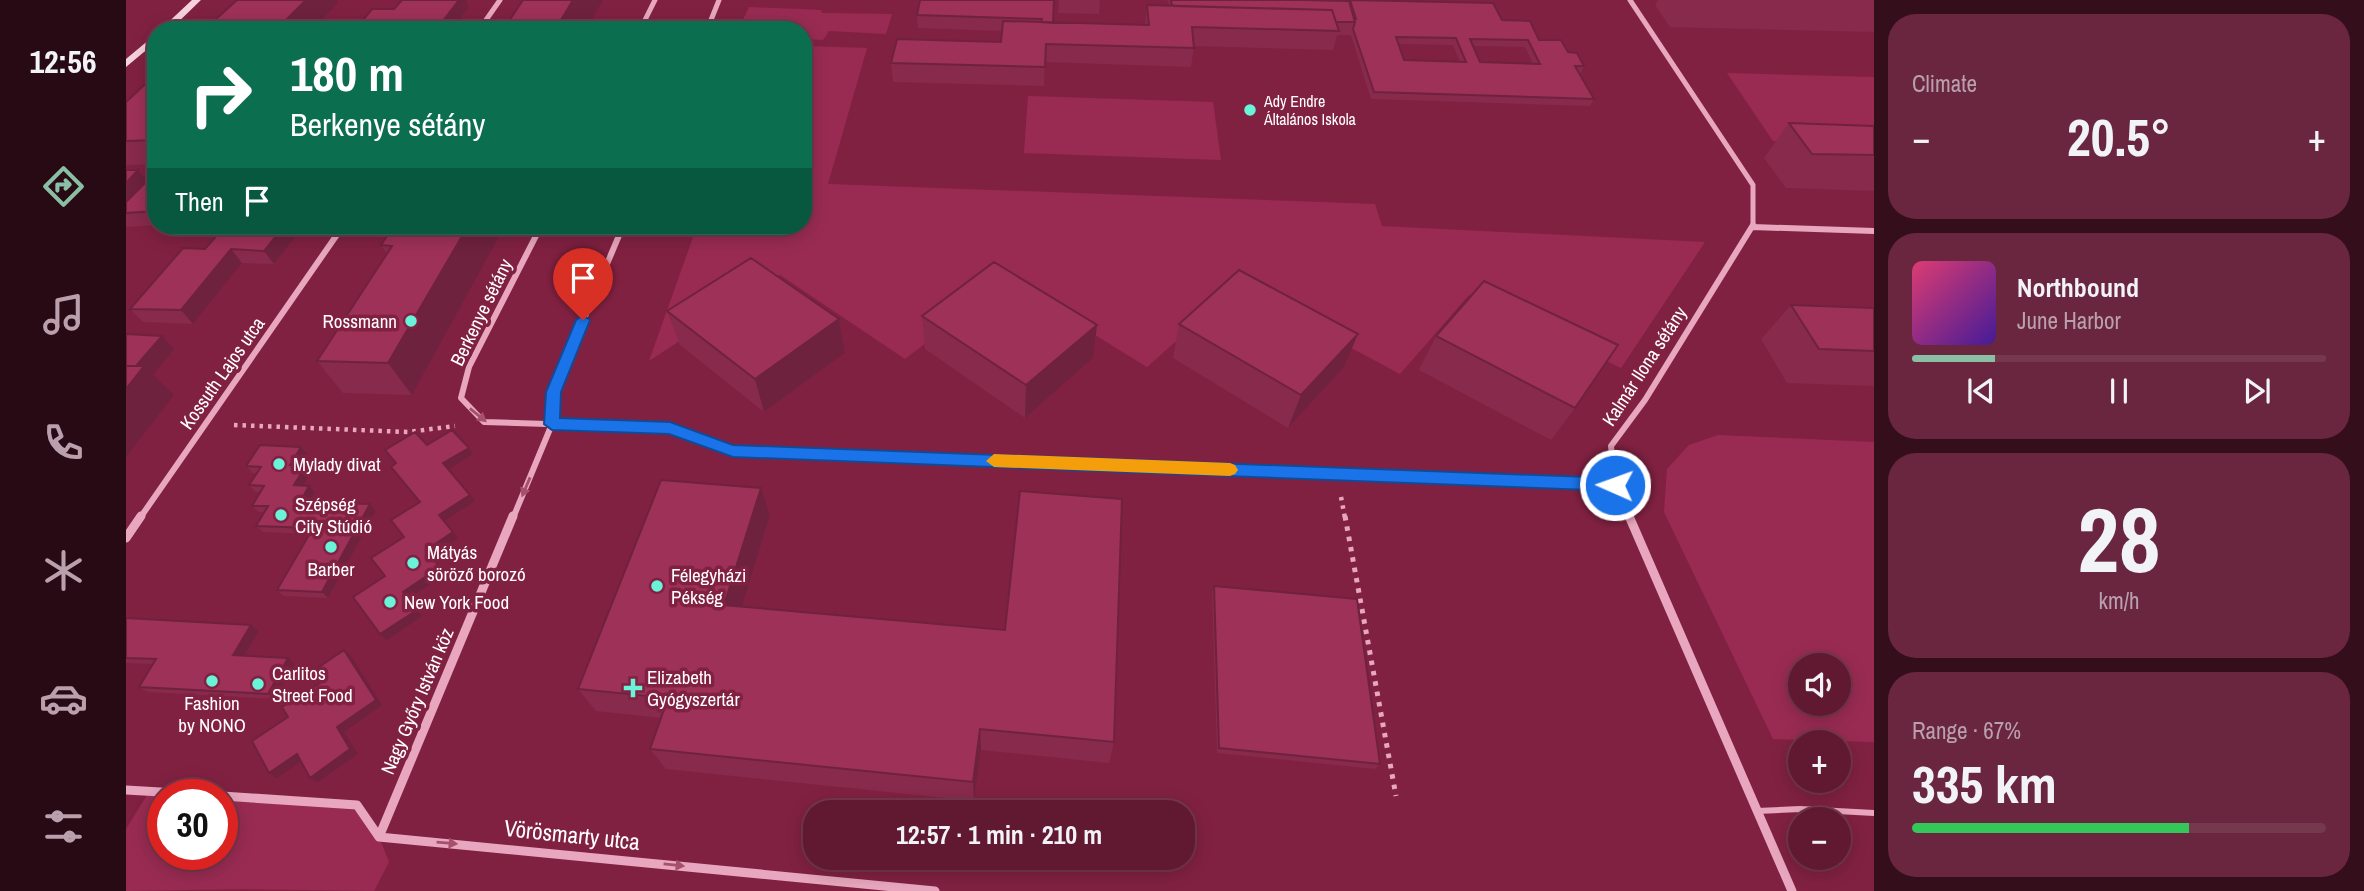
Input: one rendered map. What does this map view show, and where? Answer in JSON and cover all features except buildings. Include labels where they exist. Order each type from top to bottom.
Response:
[{"type":"street","points":[[174,21],[197,0]]},
{"type":"street","points":[[486,21],[500,0]]},
{"type":"street","points":[[644,21],[655,0]]},
{"type":"street","points":[[711,21],[719,0]]},
{"type":"street","points":[[1630,0],[1752,185],[1754,227],[1874,231]]},
{"type":"street","points":[[126,64],[147,45]]},
{"type":"street","name":"Kalmár Ilona sétány","points":[[1754,227],[1645,400],[1611,446],[1615,485],[1792,891]]},
{"type":"street","name":"Kossuth Lajos utca","points":[[126,538],[337,235]]},
{"type":"street","name":"Berkenye sétány","points":[[484,422],[461,398],[469,367],[536,235]]},
{"type":"street","points":[[552,424],[553,392],[620,235]]},
{"type":"street","points":[[484,422],[670,428],[733,451],[1615,485]]},
{"type":"street","name":"Nagy Győry István köz","points":[[379,837],[552,424]]},
{"type":"street","points":[[126,790],[147,791]]},
{"type":"street","points":[[238,797],[357,804],[379,837]]},
{"type":"street","name":"Vörösmarty utca","points":[[379,837],[935,891]]},
{"type":"street","points":[[821,891],[822,880]]},
{"type":"lane","points":[[1757,810],[1800,809],[1874,813]]},
{"type":"path","points":[[206,424],[408,432],[484,422]]},
{"type":"path","points":[[1337,474],[1396,796]]},
{"type":"shaded area","points":[[749,7],[821,10],[822,13],[892,14],[886,34],[829,31],[823,40],[812,39],[812,21],[742,21]]},
{"type":"shaded area","points":[[812,46],[867,48],[828,184],[1375,204],[1382,226],[1705,242],[1621,368],[1469,295],[1400,374],[1237,287],[1147,367],[1007,281],[905,359],[780,275],[649,361],[694,235],[812,235]]},
{"type":"shaded area","points":[[1727,73],[1874,77],[1874,144],[1773,141]]},
{"type":"shaded area","points":[[1028,96],[1213,102],[1221,160],[1024,153]]},
{"type":"shaded area","points":[[1718,435],[1874,442],[1874,742],[1851,741],[1851,730],[1788,730],[1788,739],[1773,739],[1664,512],[1667,469],[1689,445]]},
{"type":"shaded area","points":[[147,795],[147,870],[238,870],[238,797],[357,805],[379,837],[389,862],[374,891],[126,891],[126,829]]},
{"type":"slow traffic","points":[[994,461],[1230,470]]},
{"type":"place","name":"Ady Endre Általános Iskola","points":[[1250,110]]},
{"type":"place","name":"Rossmann","points":[[411,321]]},
{"type":"place","name":"Mylady divat","points":[[279,464]]},
{"type":"place","name":"Szépség City Stúdió","points":[[281,515]]},
{"type":"place","name":"Barber","points":[[331,547]]},
{"type":"place","name":"Mátyás söröző borozó","points":[[413,563]]},
{"type":"place","name":"Félegyházi Pékség","points":[[657,586]]},
{"type":"place","name":"New York Food","points":[[390,602]]},
{"type":"place","name":"Fashion by NONO","points":[[212,681]]},
{"type":"place","name":"Carlitos Street Food","points":[[258,684]]},
{"type":"place","name":"Elizabeth Gyógyszertár","points":[[633,688]]},
{"type":"route","points":[[583,320],[553,392],[552,424],[670,428],[733,451],[1615,485]]}]
